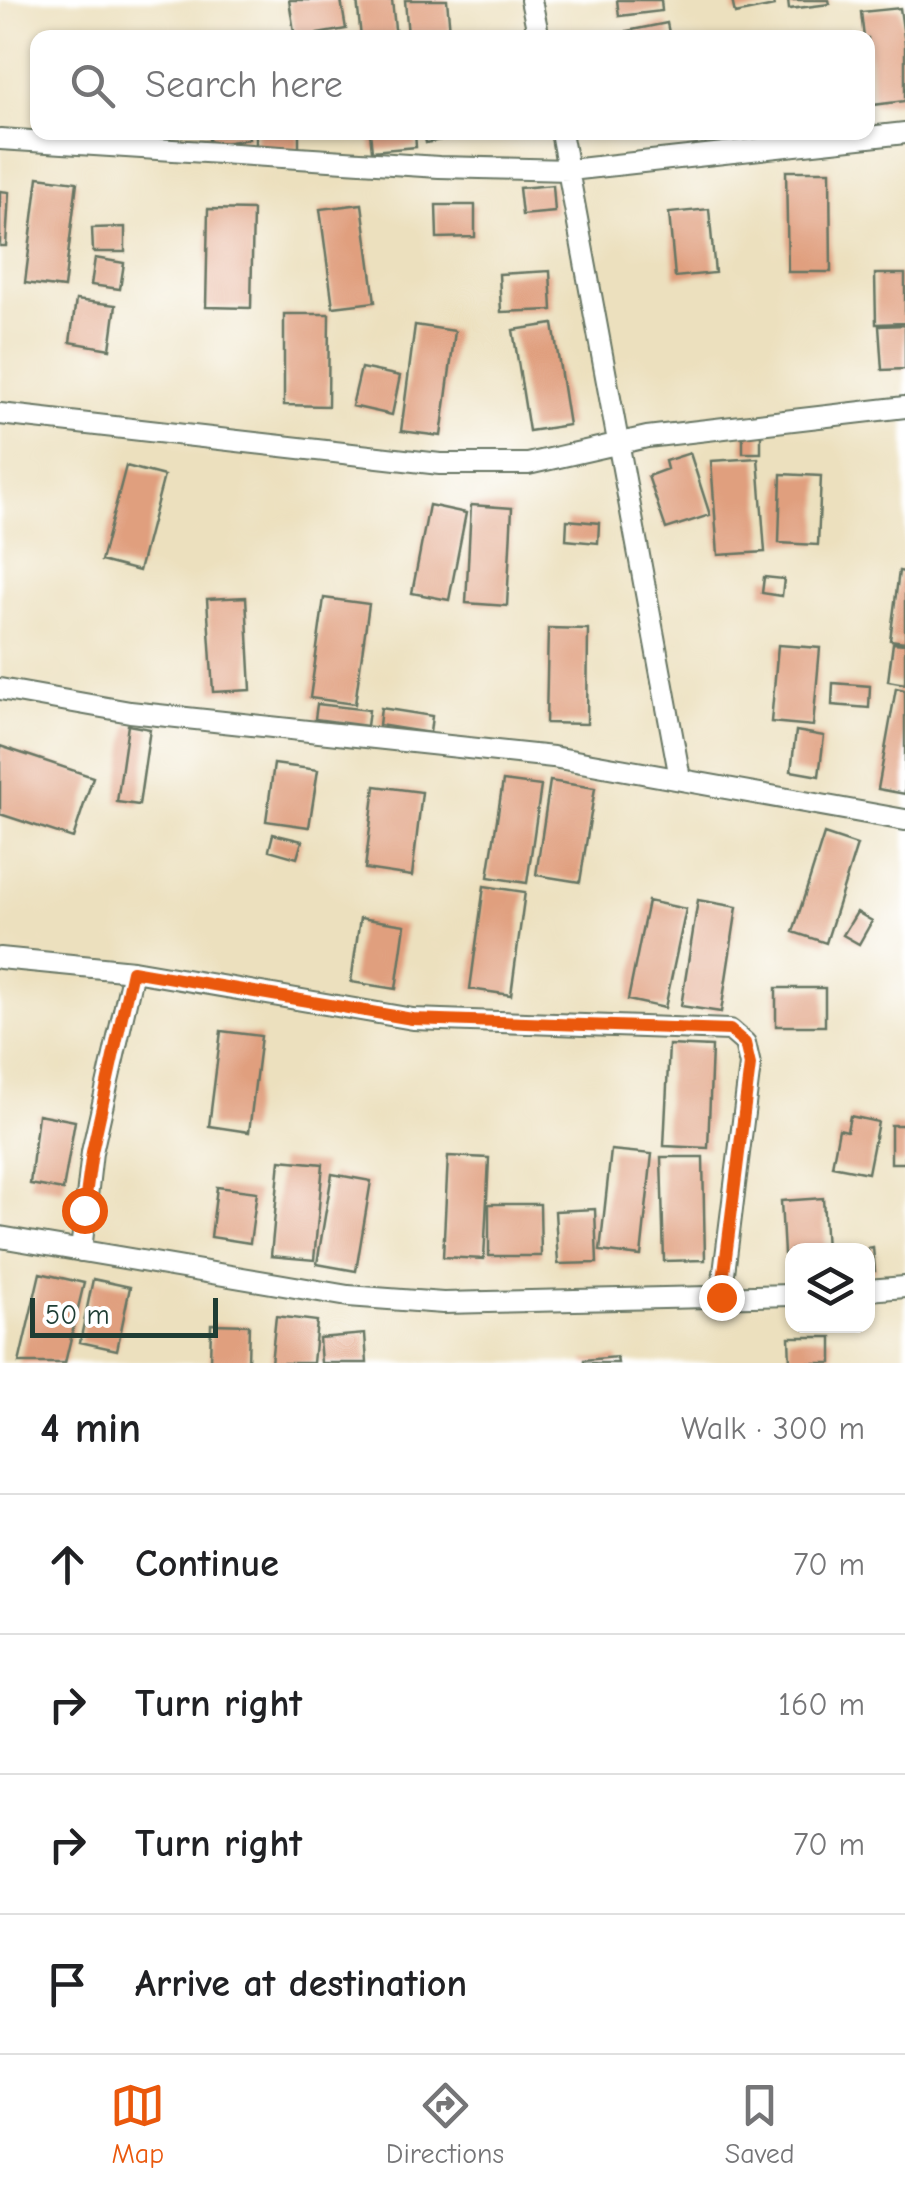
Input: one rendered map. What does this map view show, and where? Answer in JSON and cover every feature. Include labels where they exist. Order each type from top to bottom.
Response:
[{"type":"street","points":[[531,0],[537,30]]},
{"type":"street","points":[[875,136],[905,133]]},
{"type":"street","points":[[0,139],[439,167],[570,170],[842,140]]},
{"type":"street","points":[[563,140],[680,778]]},
{"type":"street","points":[[0,414],[440,464],[528,464],[646,436],[905,407]]},
{"type":"street","points":[[0,689],[130,712],[553,757],[905,820]]},
{"type":"street","points":[[0,958],[132,971],[412,1019],[730,1030],[745,1043],[750,1065],[721,1297]]},
{"type":"street","points":[[80,1251],[92,1152],[132,971]]},
{"type":"street","points":[[0,1237],[348,1296],[443,1303],[785,1295]]},
{"type":"street","points":[[875,1289],[905,1287]]},
{"type":"building","points":[[289,0],[341,0],[346,29],[294,30]]},
{"type":"building","points":[[357,0],[392,0],[395,30],[360,30]]},
{"type":"building","points":[[405,0],[447,0],[450,30],[408,30]]},
{"type":"building","points":[[617,0],[661,0],[662,11],[619,16]]},
{"type":"building","points":[[732,0],[772,0],[774,6],[735,14]]},
{"type":"building","points":[[788,0],[829,0],[830,4],[789,9]]},
{"type":"building","points":[[900,8],[905,44],[905,101],[875,105],[875,30],[863,30],[861,12]]},
{"type":"building","points":[[667,23],[668,30],[632,30]]},
{"type":"building","points":[[209,140],[242,140],[210,145]]},
{"type":"building","points":[[256,140],[299,140],[299,149],[256,149]]},
{"type":"building","points":[[371,140],[416,140],[416,147],[372,151]]},
{"type":"building","points":[[786,171],[830,171],[831,272],[788,272]]},
{"type":"building","points":[[38,177],[77,182],[64,288],[25,283]]},
{"type":"building","points":[[553,185],[555,212],[522,215],[519,188]]},
{"type":"building","points":[[0,191],[9,192],[6,246],[0,246]]},
{"type":"building","points":[[362,204],[375,302],[333,307],[320,209]]},
{"type":"building","points":[[436,205],[475,205],[475,237],[437,238]]},
{"type":"building","points":[[208,209],[253,210],[251,308],[206,307]]},
{"type":"building","points":[[709,209],[715,273],[675,277],[669,213]]},
{"type":"building","points":[[125,227],[125,252],[93,252],[92,228]]},
{"type":"building","points":[[95,258],[124,263],[120,289],[91,285]]},
{"type":"building","points":[[550,271],[552,310],[501,312],[499,274]]},
{"type":"building","points":[[875,274],[905,274],[905,323],[876,324]]},
{"type":"building","points":[[76,300],[116,305],[110,349],[70,342]]},
{"type":"building","points":[[284,314],[329,314],[328,406],[284,405]]},
{"type":"building","points":[[553,324],[569,425],[529,431],[513,330]]},
{"type":"building","points":[[415,325],[455,331],[441,436],[401,431]]},
{"type":"building","points":[[905,325],[905,369],[882,370],[879,326]]},
{"type":"building","points":[[361,368],[400,376],[392,415],[352,406]]},
{"type":"building","points":[[743,432],[761,432],[761,453],[743,453]]},
{"type":"building","points":[[690,453],[710,515],[666,529],[648,476],[667,469],[665,461]]},
{"type":"building","points":[[758,458],[765,552],[718,555],[711,461]]},
{"type":"building","points":[[126,466],[164,476],[139,571],[101,561]]},
{"type":"building","points":[[781,474],[821,476],[818,545],[779,543]]},
{"type":"building","points":[[429,505],[466,513],[449,600],[412,593]]},
{"type":"building","points":[[471,505],[512,508],[507,606],[466,603]]},
{"type":"building","points":[[567,520],[599,523],[598,543],[566,540]]},
{"type":"building","points":[[899,571],[905,572],[905,642],[890,640]]},
{"type":"building","points":[[764,577],[784,579],[782,596],[762,593]]},
{"type":"building","points":[[246,597],[251,690],[213,692],[207,599]]},
{"type":"building","points":[[324,598],[369,604],[355,704],[310,698]]},
{"type":"building","points":[[548,628],[588,629],[587,724],[546,723]]},
{"type":"building","points":[[893,643],[905,644],[905,684],[888,681]]},
{"type":"building","points":[[778,645],[820,648],[813,726],[771,722]]},
{"type":"building","points":[[833,683],[870,686],[869,708],[832,705]]},
{"type":"building","points":[[896,688],[905,690],[905,794],[878,789]]},
{"type":"building","points":[[317,704],[369,710],[367,726],[315,719]]},
{"type":"building","points":[[381,708],[432,716],[430,733],[379,725]]},
{"type":"building","points":[[128,725],[150,729],[139,805],[117,802]]},
{"type":"building","points":[[796,731],[824,736],[819,776],[791,771]]},
{"type":"building","points":[[0,746],[93,777],[73,838],[0,814]]},
{"type":"building","points":[[274,764],[318,770],[309,827],[266,821]]},
{"type":"building","points":[[503,781],[541,786],[527,883],[488,877]]},
{"type":"building","points":[[550,781],[595,788],[580,882],[536,875]]},
{"type":"building","points":[[375,786],[422,792],[412,876],[365,869]]},
{"type":"building","points":[[273,834],[302,841],[297,858],[269,850]]},
{"type":"building","points":[[824,834],[857,845],[826,943],[793,932]]},
{"type":"building","points":[[484,886],[525,892],[511,995],[470,989]]},
{"type":"building","points":[[698,900],[737,907],[721,1012],[681,1006]]},
{"type":"building","points":[[648,901],[686,909],[665,1008],[628,1000]]},
{"type":"building","points":[[857,912],[872,921],[859,944],[843,935]]},
{"type":"building","points":[[360,918],[405,925],[396,989],[351,982]]},
{"type":"building","points":[[776,988],[825,988],[825,1026],[776,1026]]},
{"type":"building","points":[[221,1031],[261,1036],[249,1132],[209,1126]]},
{"type":"building","points":[[669,1045],[712,1047],[708,1148],[664,1146]]},
{"type":"building","points":[[38,1114],[75,1121],[63,1190],[30,1184]]},
{"type":"building","points":[[850,1116],[878,1122],[868,1173],[832,1166],[839,1129],[847,1131]]},
{"type":"building","points":[[891,1125],[905,1125],[905,1163],[891,1163]]},
{"type":"building","points":[[611,1150],[652,1154],[641,1256],[600,1251]]},
{"type":"building","points":[[448,1156],[489,1158],[484,1259],[443,1257]]},
{"type":"building","points":[[661,1157],[703,1157],[705,1260],[664,1261]]},
{"type":"building","points":[[280,1160],[323,1164],[314,1260],[271,1256]]},
{"type":"building","points":[[332,1174],[371,1181],[356,1271],[317,1264]]},
{"type":"building","points":[[217,1187],[257,1192],[250,1243],[211,1237]]},
{"type":"building","points":[[823,1198],[826,1243],[785,1243],[784,1254],[781,1201]]},
{"type":"building","points":[[489,1204],[540,1204],[541,1256],[489,1256]]},
{"type":"building","points":[[595,1209],[597,1263],[558,1264],[555,1211]]},
{"type":"building","points":[[40,1273],[84,1283],[65,1363],[19,1363]]},
{"type":"building","points":[[93,1279],[130,1287],[117,1350],[80,1342]]},
{"type":"building","points":[[276,1316],[317,1321],[313,1363],[271,1363]]},
{"type":"building","points":[[211,1324],[249,1325],[248,1363],[210,1363]]},
{"type":"building","points":[[365,1334],[367,1363],[321,1363],[319,1338]]},
{"type":"building","points":[[789,1337],[832,1337],[832,1363],[790,1363]]},
{"type":"building","points":[[617,1357],[618,1363],[584,1363],[584,1360]]},
{"type":"route","points":[[84,1210],[92,1152],[132,971],[412,1019],[730,1030],[745,1043],[750,1065],[721,1297]]}]
